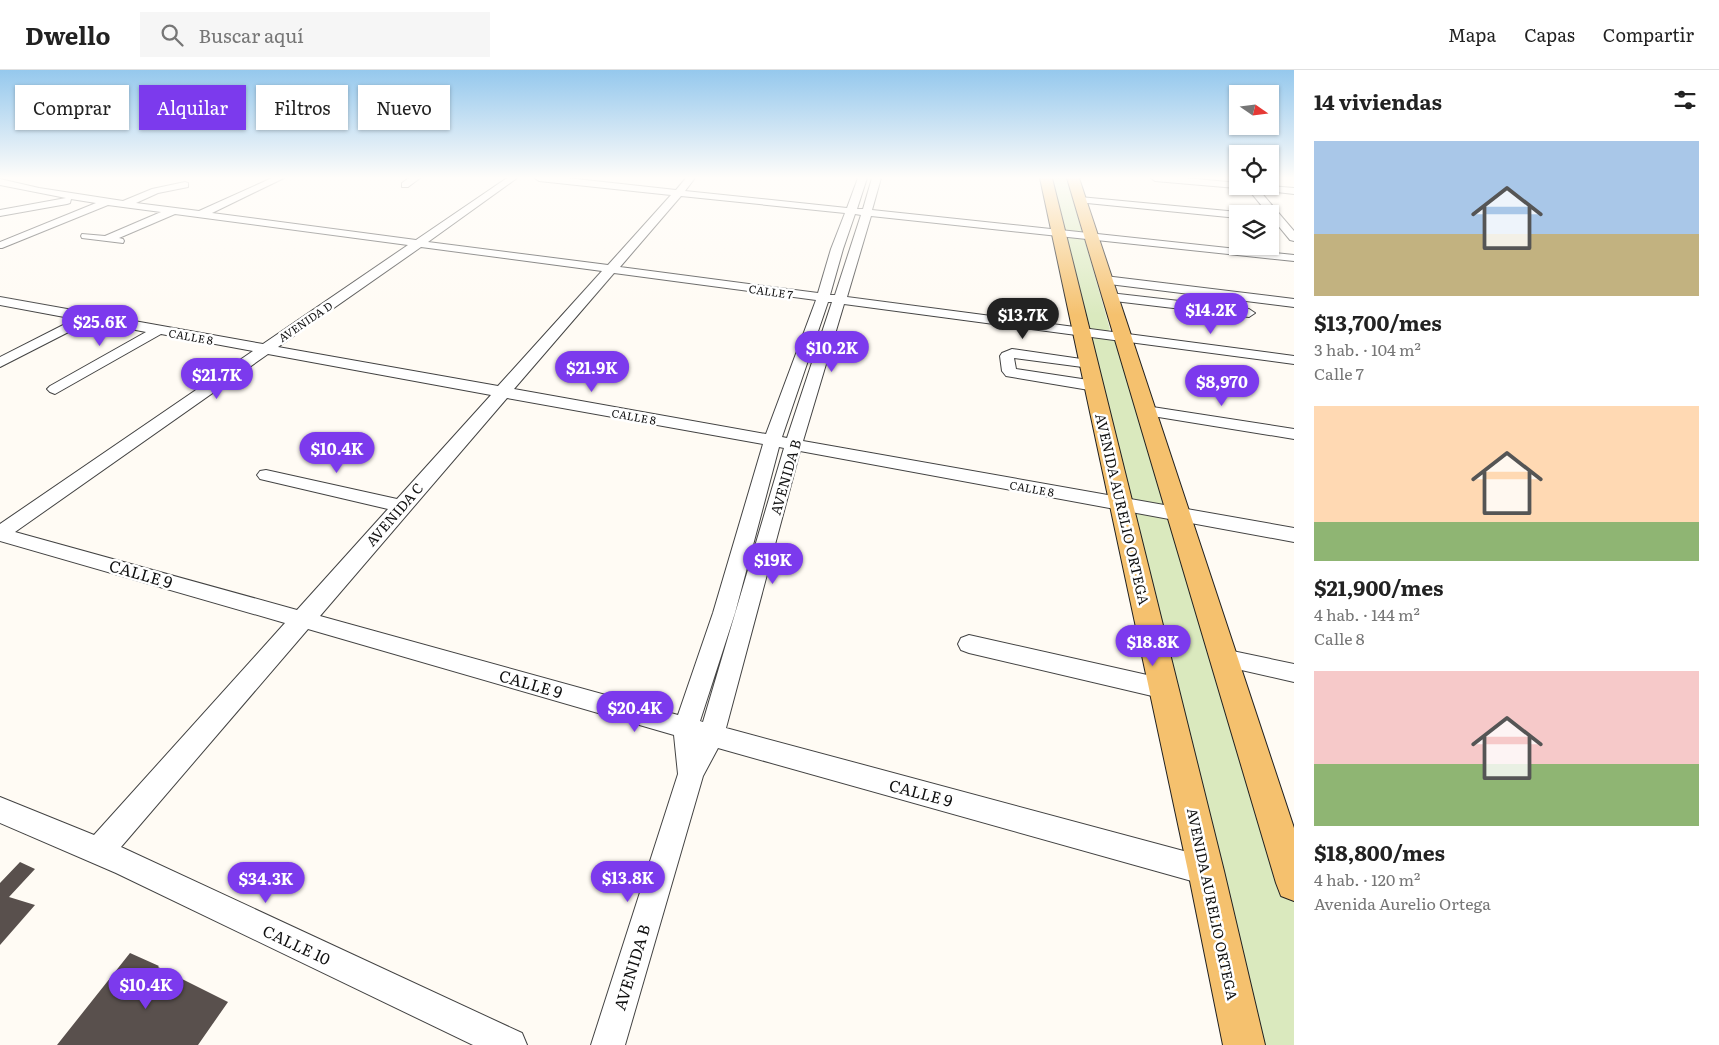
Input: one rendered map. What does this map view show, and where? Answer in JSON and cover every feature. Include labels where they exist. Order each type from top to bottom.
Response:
[{"type":"main road","name":"AVENIDA AURELIO ORTEGA","points":[[1058,224],[1165,689],[1244,1045]]},
{"type":"main road","points":[[1088,224],[1294,883]]},
{"type":"street","points":[[2,244],[53,224]]},
{"type":"street","points":[[102,238],[137,224]]},
{"type":"street","name":"CALLE 7","points":[[270,224],[1294,360]]},
{"type":"street","name":"AVENIDA D","points":[[0,534],[447,224]]},
{"type":"street","name":"AVENIDA C","points":[[98,852],[650,224]]},
{"type":"street","name":"AVENIDA B","points":[[608,1045],[690,774],[712,734],[746,618],[794,445],[807,373],[824,298],[837,249],[847,224]]},
{"type":"street","name":"AVENIDA B","points":[[690,774],[686,727],[724,613],[772,441],[807,373],[840,300],[864,224]]},
{"type":"street","points":[[968,224],[1294,258]]},
{"type":"street","points":[[1279,224],[1294,238]]},
{"type":"street","points":[[86,236],[120,241]]},
{"type":"street","points":[[1108,289],[1294,303]]},
{"type":"street","points":[[1108,289],[1249,313]]},
{"type":"street","name":"CALLE 8","points":[[0,301],[1294,535]]},
{"type":"street","points":[[0,363],[88,317]]},
{"type":"street","points":[[55,389],[159,330]]},
{"type":"street","points":[[1012,353],[1093,375],[1011,373],[1008,371],[1006,356],[1012,353]]},
{"type":"street","points":[[1146,411],[1294,434]]},
{"type":"street","points":[[266,475],[402,506]]},
{"type":"street","name":"CALLE 9","points":[[0,534],[1206,871]]},
{"type":"street","points":[[724,613],[746,618]]},
{"type":"street","points":[[969,644],[1165,689]]},
{"type":"street","points":[[1223,658],[1294,673]]},
{"type":"street","name":"CALLE 10","points":[[0,810],[98,852],[510,1045]]},
{"type":"green space","points":[[1058,224],[1080,224],[1082,232],[1060,230]]},
{"type":"green space","points":[[1061,235],[1084,238],[1110,329],[1107,332],[1087,330]]},
{"type":"green space","points":[[1084,333],[1101,334],[1119,342],[1249,751],[1294,902],[1294,1045],[1248,1045]]},
{"type":"building","points":[[20,862],[35,869],[9,897],[35,905],[0,945],[0,883]]},
{"type":"building","points":[[130,953],[228,1002],[198,1045],[57,1045]]}]
